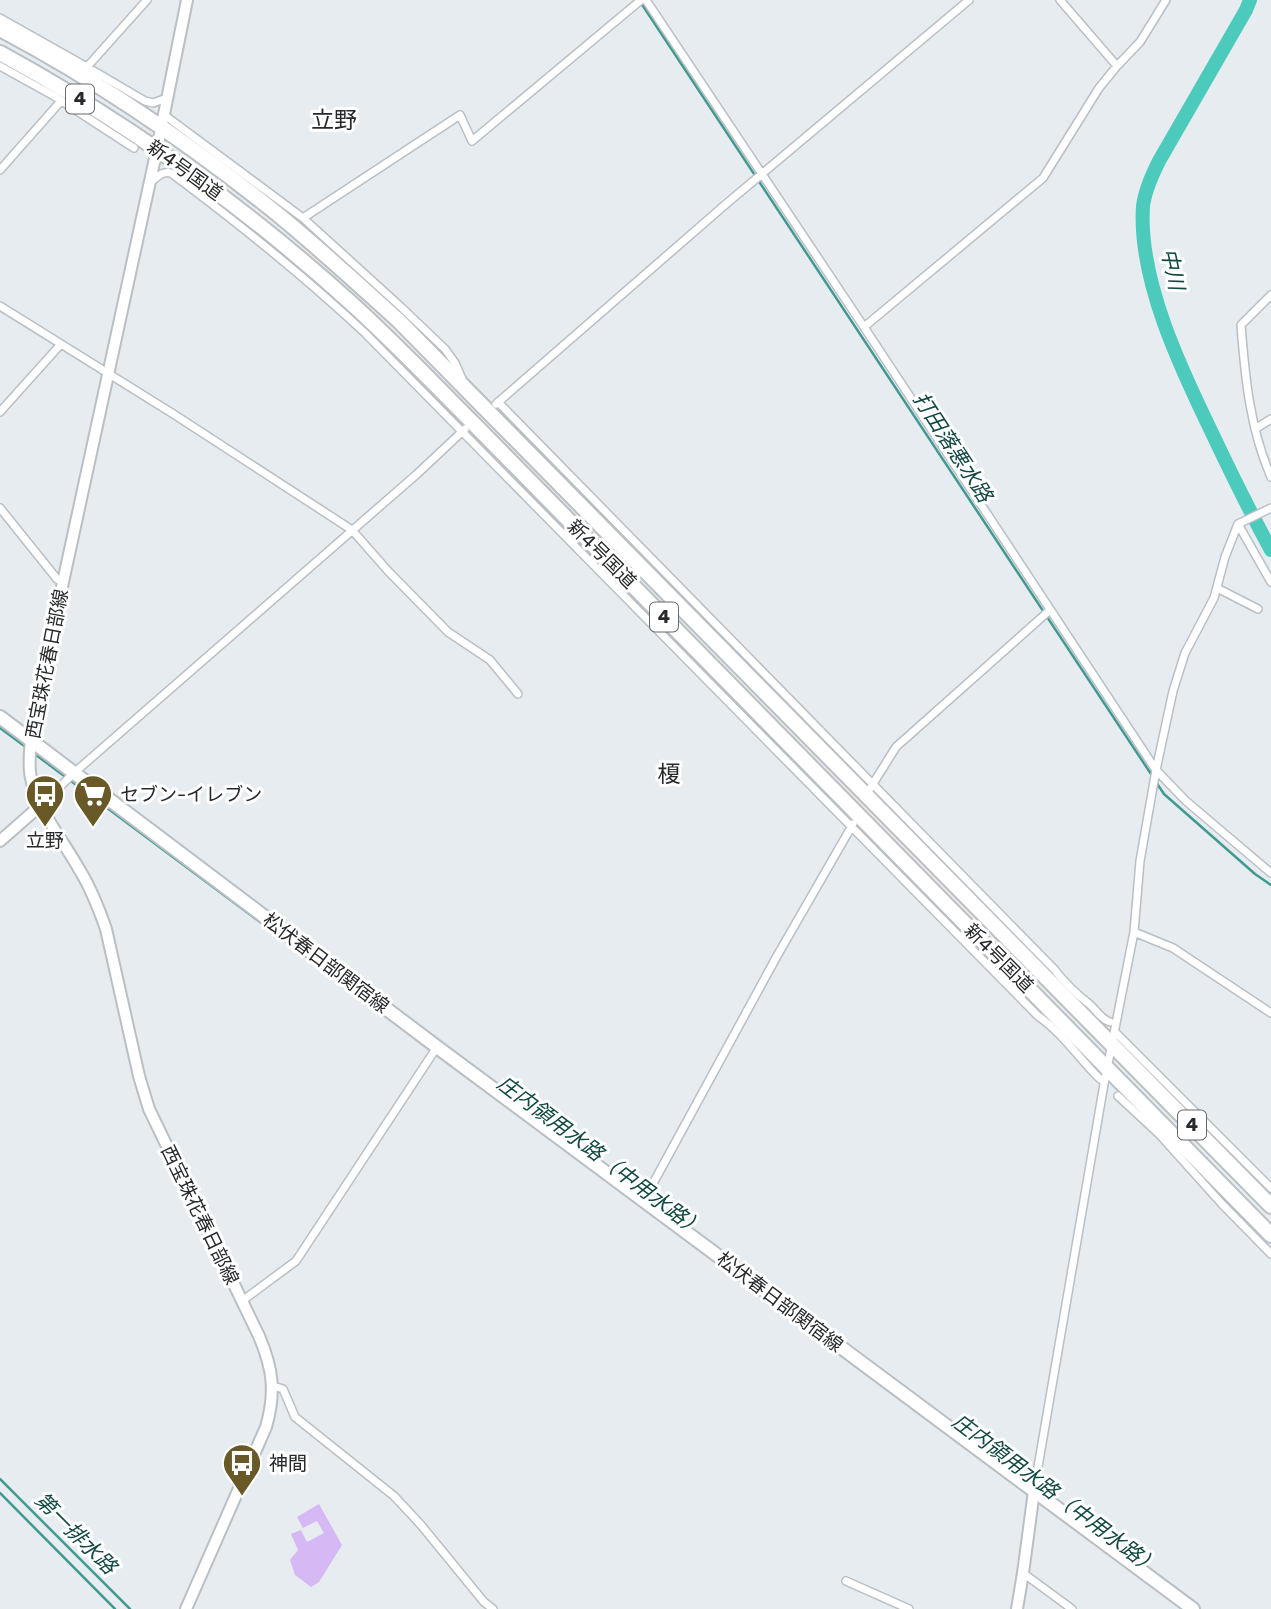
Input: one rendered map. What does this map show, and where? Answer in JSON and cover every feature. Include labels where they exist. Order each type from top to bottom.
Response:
[{"type":"highway","name":"新4号国道","points":[[0,29],[162,121],[199,147],[337,264],[466,388],[493,406],[1114,1038],[1271,1206]]},
{"type":"highway","name":"新4号国道","points":[[0,53],[79,99],[118,131],[157,149],[243,212],[319,274],[380,330],[468,427],[1104,1074],[1271,1235]]},
{"type":"main road","name":"西宝珠花春日部線","points":[[186,1609],[266,1427],[273,1386],[267,1354],[149,1109],[139,1076],[116,969],[98,908],[81,872],[41,805],[31,778],[29,757],[63,582],[187,0]]},
{"type":"main road","name":"松伏春日部関宿線","points":[[0,717],[1193,1609]]},
{"type":"main road","points":[[0,841],[41,805]]},
{"type":"main road","points":[[1017,1609],[1034,1491]]},
{"type":"street","points":[[87,67],[147,0]]},
{"type":"street","points":[[303,218],[460,115],[472,141],[641,0]]},
{"type":"street","points":[[646,0],[1156,770],[1186,800],[1271,873]]},
{"type":"street","points":[[493,406],[958,4],[969,0]]},
{"type":"street","points":[[1060,0],[1117,66]]},
{"type":"street","points":[[864,327],[1043,178],[1099,88],[1140,42],[1166,0]]},
{"type":"street","points":[[0,18],[145,102],[153,103],[167,98]]},
{"type":"street","points":[[0,66],[118,131],[134,148]]},
{"type":"street","points":[[0,170],[61,101]]},
{"type":"street","points":[[199,147],[303,218],[444,349],[455,363],[466,388]]},
{"type":"street","points":[[41,805],[75,772],[468,427],[332,302],[221,211],[170,173],[162,173],[150,182]]},
{"type":"street","points":[[1271,295],[1241,325],[1246,381],[1255,429],[1271,477]]},
{"type":"street","points":[[0,306],[352,530],[449,632],[490,660],[518,694]]},
{"type":"street","points":[[0,412],[61,344]]},
{"type":"street","points":[[1255,429],[1271,419]]},
{"type":"street","points":[[0,508],[57,579],[63,582]]},
{"type":"street","points":[[1034,1491],[1104,1074],[1114,1038],[1133,932],[1140,862],[1173,691],[1185,653],[1214,598],[1238,524],[1271,508]]},
{"type":"street","points":[[1238,524],[1271,582]]},
{"type":"street","points":[[1217,588],[1258,610]]},
{"type":"street","points":[[869,789],[896,747],[1050,610]]},
{"type":"street","points":[[644,1200],[777,956],[855,820]]},
{"type":"street","points":[[1133,932],[1173,948],[1271,1013]]},
{"type":"street","points":[[1069,994],[1110,1022]]},
{"type":"street","points":[[1114,1038],[1271,1188]]},
{"type":"street","points":[[242,1301],[296,1261],[437,1046]]},
{"type":"street","points":[[1118,1096],[1156,1125],[1221,1203],[1271,1254]]},
{"type":"street","points":[[273,1386],[283,1389],[295,1417],[394,1496],[484,1602],[493,1609]]},
{"type":"street","points":[[1023,1573],[1072,1609]]},
{"type":"street","points":[[846,1581],[909,1609]]},
{"type":"shaded area","points":[[319,1504],[342,1545],[319,1582],[311,1587],[295,1575],[290,1560],[298,1550],[291,1534],[301,1530],[307,1542],[324,1533],[317,1521],[303,1528],[297,1517]]},
{"type":"waterway","name":"中川","points":[[1250,0],[1159,161],[1144,200],[1143,234],[1155,294],[1175,353],[1271,550]]},
{"type":"waterway","name":"打田落悪水路","points":[[641,3],[1153,777]]},
{"type":"waterway","name":"庄内領用水路（中用水路）","points":[[0,728],[27,748]]},
{"type":"waterway","name":"庄内領用水路（中用水路）","points":[[32,752],[389,1018]]},
{"type":"waterway","name":"打田落悪水路","points":[[1156,782],[1164,794],[1271,885]]},
{"type":"waterway","name":"庄内領用水路（中用水路）","points":[[529,1123],[1029,1495]]},
{"type":"waterway","name":"第一排水路","points":[[0,1479],[130,1609]]},
{"type":"waterway","points":[[0,1493],[115,1609]]},
{"type":"waterway","name":"庄内領用水路（中用水路）","points":[[1037,1501],[1091,1541]]},
{"type":"place","name":"立野","points":[[45,828]]},
{"type":"place","name":"セブン-イレブン","points":[[93,828]]},
{"type":"place","name":"神間","points":[[242,1497]]},
{"type":"district","name":"立野","points":[[334,120]]},
{"type":"district","name":"榎","points":[[669,774]]}]
